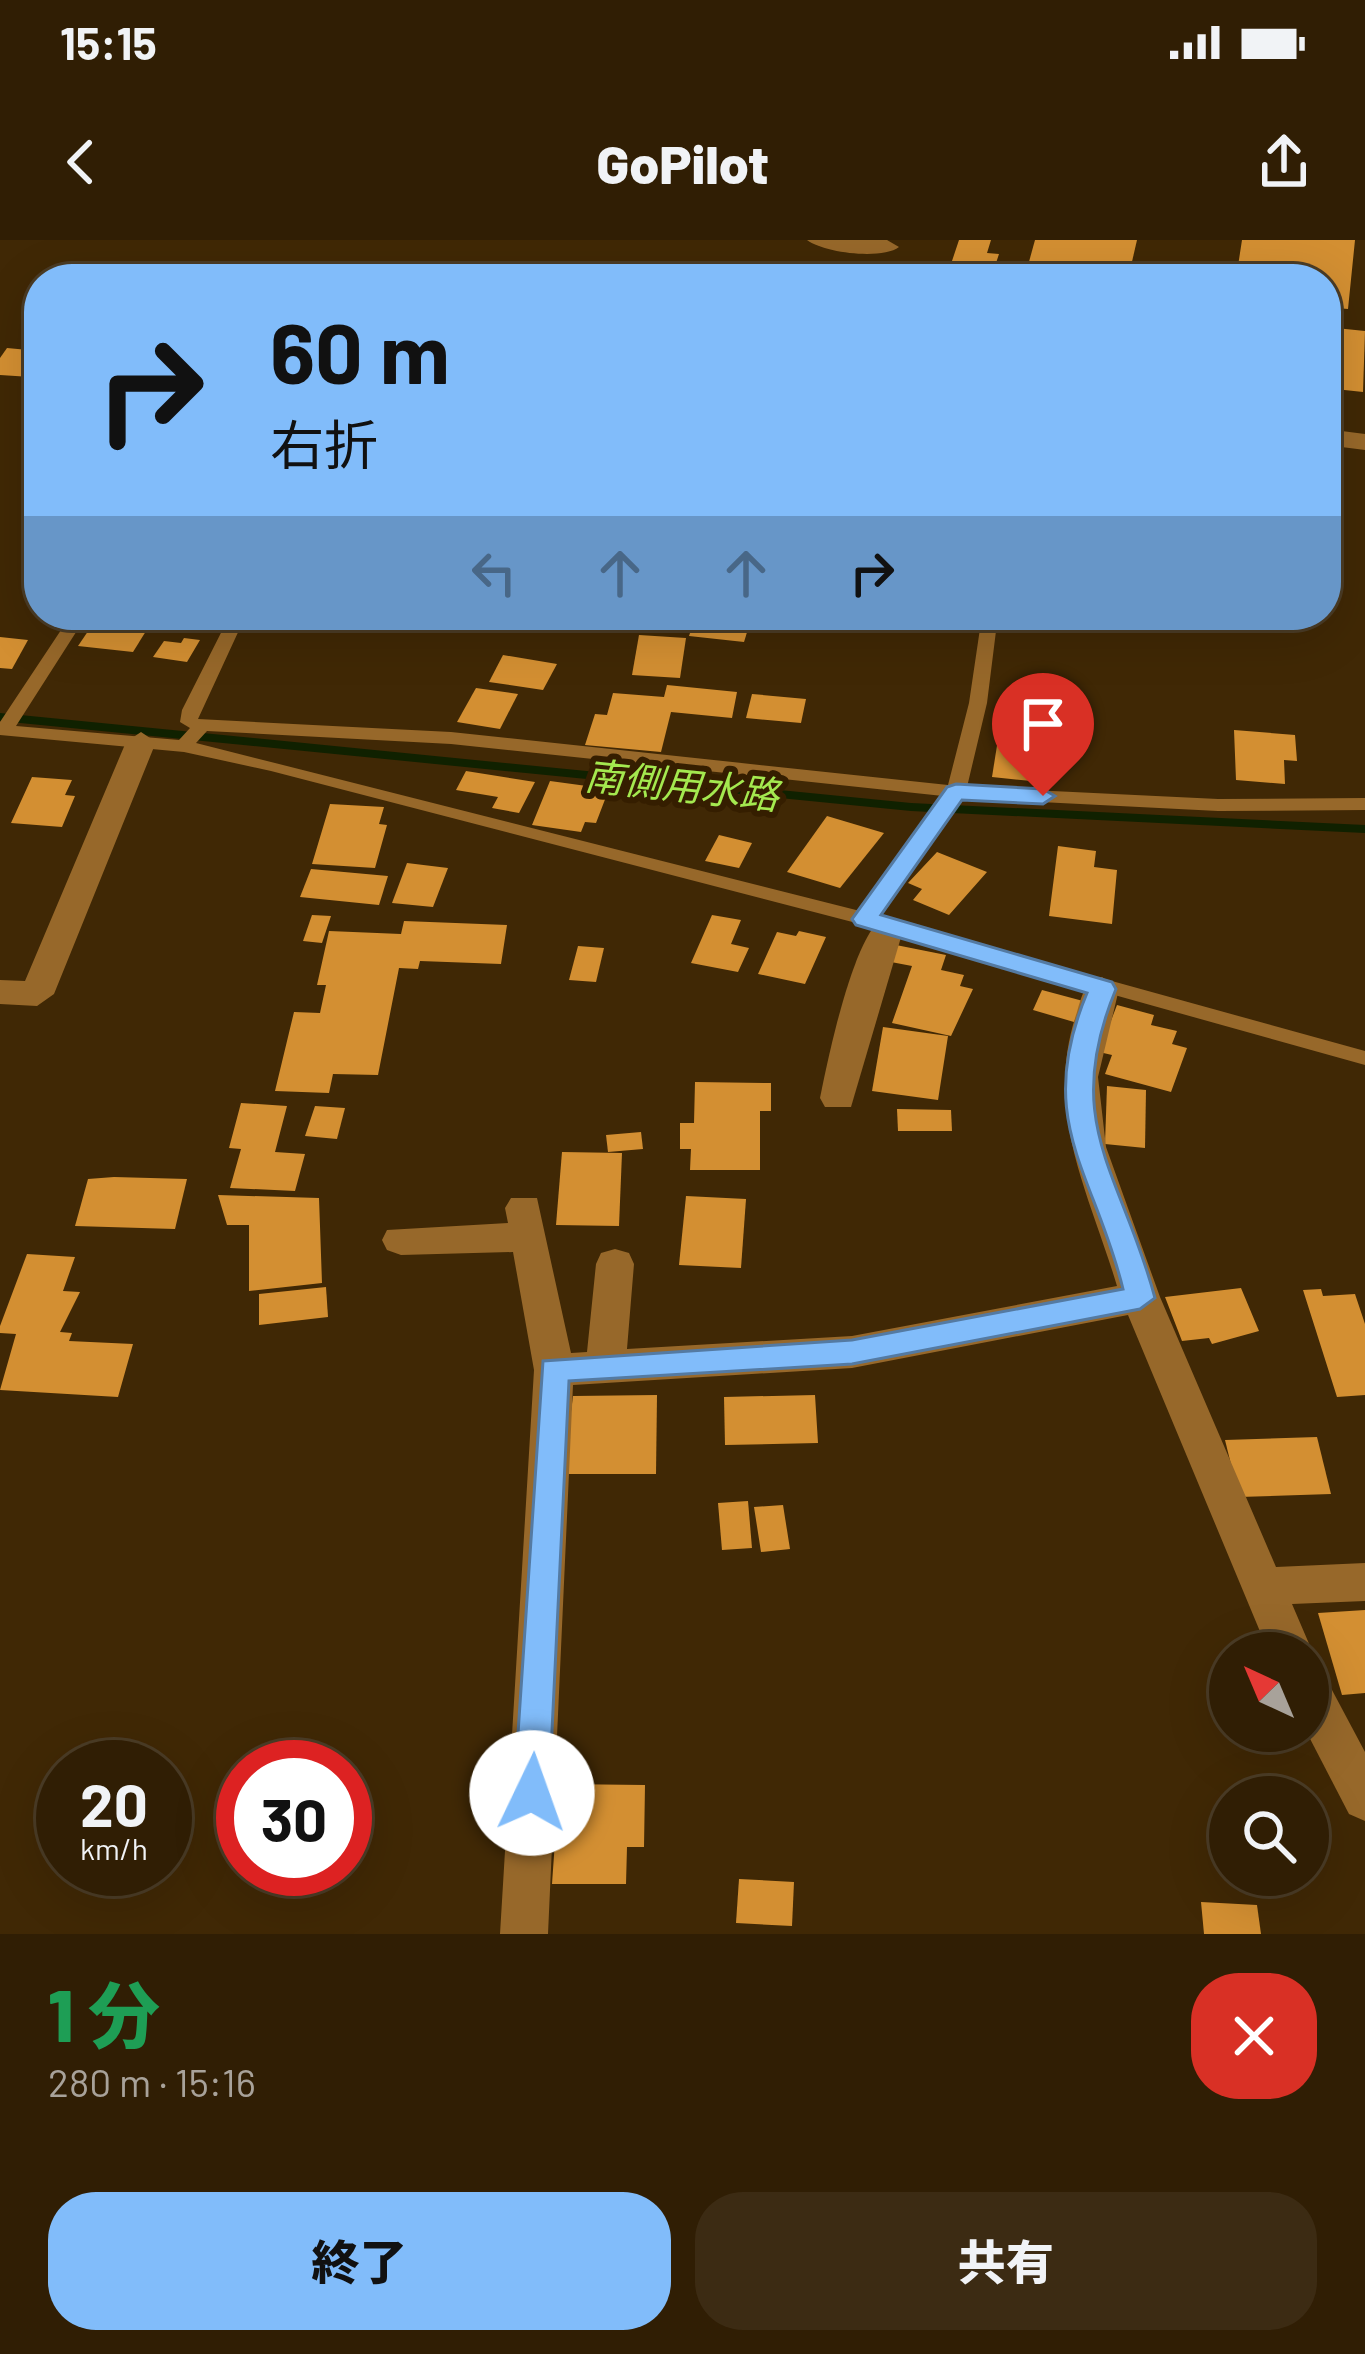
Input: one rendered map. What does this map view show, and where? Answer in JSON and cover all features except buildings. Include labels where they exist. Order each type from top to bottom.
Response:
[{"type":"street","points":[[819,240],[888,244]]},
{"type":"street","points":[[0,992],[38,994],[141,742]]},
{"type":"street","points":[[838,1098],[876,923]]},
{"type":"street","points":[[1102,989],[1082,1039],[1080,1118],[1091,1167],[1126,1242],[1140,1298],[1281,1632]]},
{"type":"street","points":[[401,1240],[527,1222],[554,1370],[524,1934]]},
{"type":"street","points":[[606,1366],[615,1264]]},
{"type":"street","points":[[554,1370],[852,1352],[1140,1298]]},
{"type":"street","points":[[1260,1586],[1365,1582]]},
{"type":"street","points":[[1329,1729],[1365,1798]]},
{"type":"lane","points":[[70,630],[2,730],[184,746],[876,923],[1365,1058]]},
{"type":"lane","points":[[230,630],[190,710],[189,722],[451,738],[956,792],[1218,805],[1365,804]]},
{"type":"lane","points":[[876,923],[956,792],[978,703],[988,630]]},
{"type":"lane","points":[[184,746],[202,725]]},
{"type":"waterway","name":"南側用水路","points":[[0,717],[911,807],[1365,829]]},
{"type":"route","points":[[532,1793],[554,1370],[852,1352],[1140,1298],[1126,1242],[1091,1167],[1080,1118],[1082,1039],[1102,989],[865,919],[956,792],[1043,796]]}]
